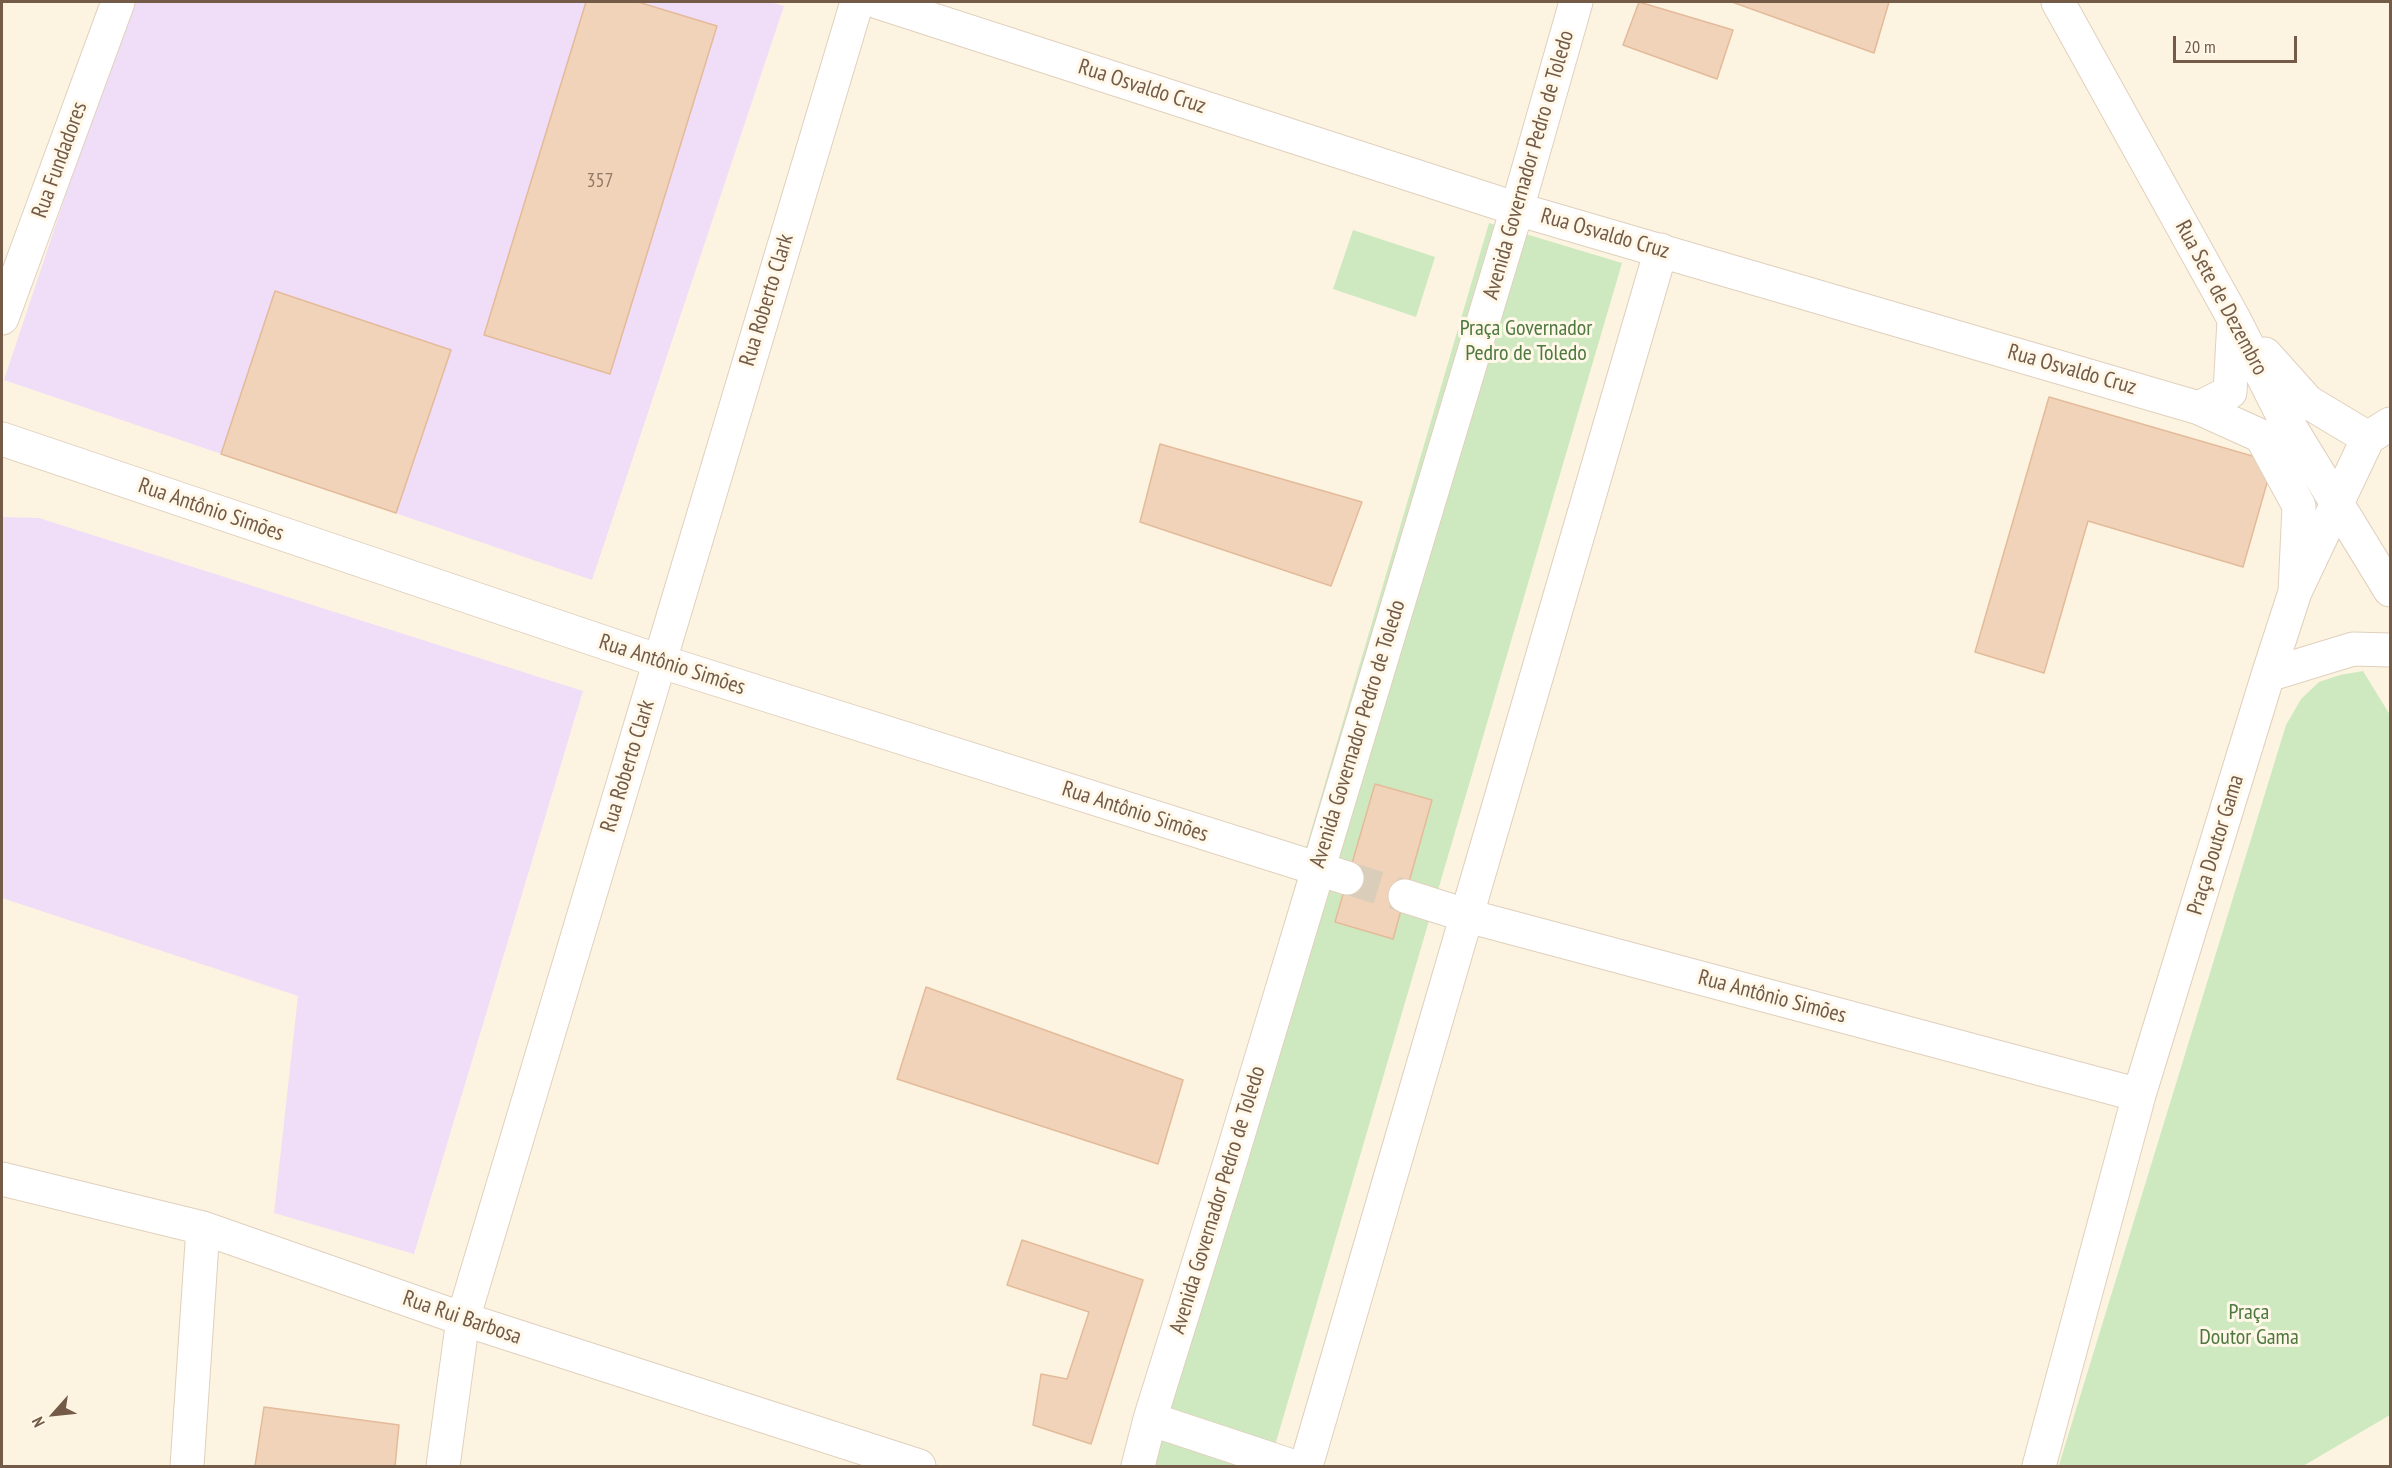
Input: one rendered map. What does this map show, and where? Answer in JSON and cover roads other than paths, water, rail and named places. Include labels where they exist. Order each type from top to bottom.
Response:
[{"type":"street","name":"Rua Fundadores","points":[[2,318],[118,2]]},
{"type":"street","name":"Rua Roberto Clark","points":[[443,1467],[463,1319],[857,2]]},
{"type":"street","name":"Rua Osvaldo Cruz","points":[[879,2],[1517,209],[2199,408],[2261,436],[2299,506],[2295,592]]},
{"type":"street","name":"Avenida Governador Pedro de Toledo","points":[[1138,1467],[1150,1419],[1228,1170],[1332,874],[1576,2]]},
{"type":"street","name":"Rua Sete de Dezembro","points":[[2058,2],[2234,319],[2281,412],[2391,590]]},
{"type":"street","points":[[1306,1467],[1661,250]]},
{"type":"street","points":[[2199,408],[2230,392],[2234,319]]},
{"type":"street","points":[[2234,319],[2308,402],[2379,431],[2337,503],[2295,592]]},
{"type":"street","name":"Rua Antônio Simões","points":[[2,439],[659,661],[1332,874]]},
{"type":"street","name":"Praça Doutor Gama","points":[[2039,1467],[2139,1095],[2295,592]]},
{"type":"street","points":[[2268,675],[2353,649],[2391,650]]},
{"type":"street","name":"Rua Antônio Simões","points":[[1405,896],[1468,916],[2139,1095]]},
{"type":"street","name":"Rua Rui Barbosa","points":[[2,1179],[203,1228],[463,1319],[920,1467]]},
{"type":"street","points":[[187,1467],[203,1228]]},
{"type":"street","points":[[1150,1419],[1292,1467]]},
{"type":"tunnel","points":[[1347,878],[1405,896]]},
{"type":"park label","name":"Praça Governador Pedro de Toledo","points":[[1526,342]]}]
